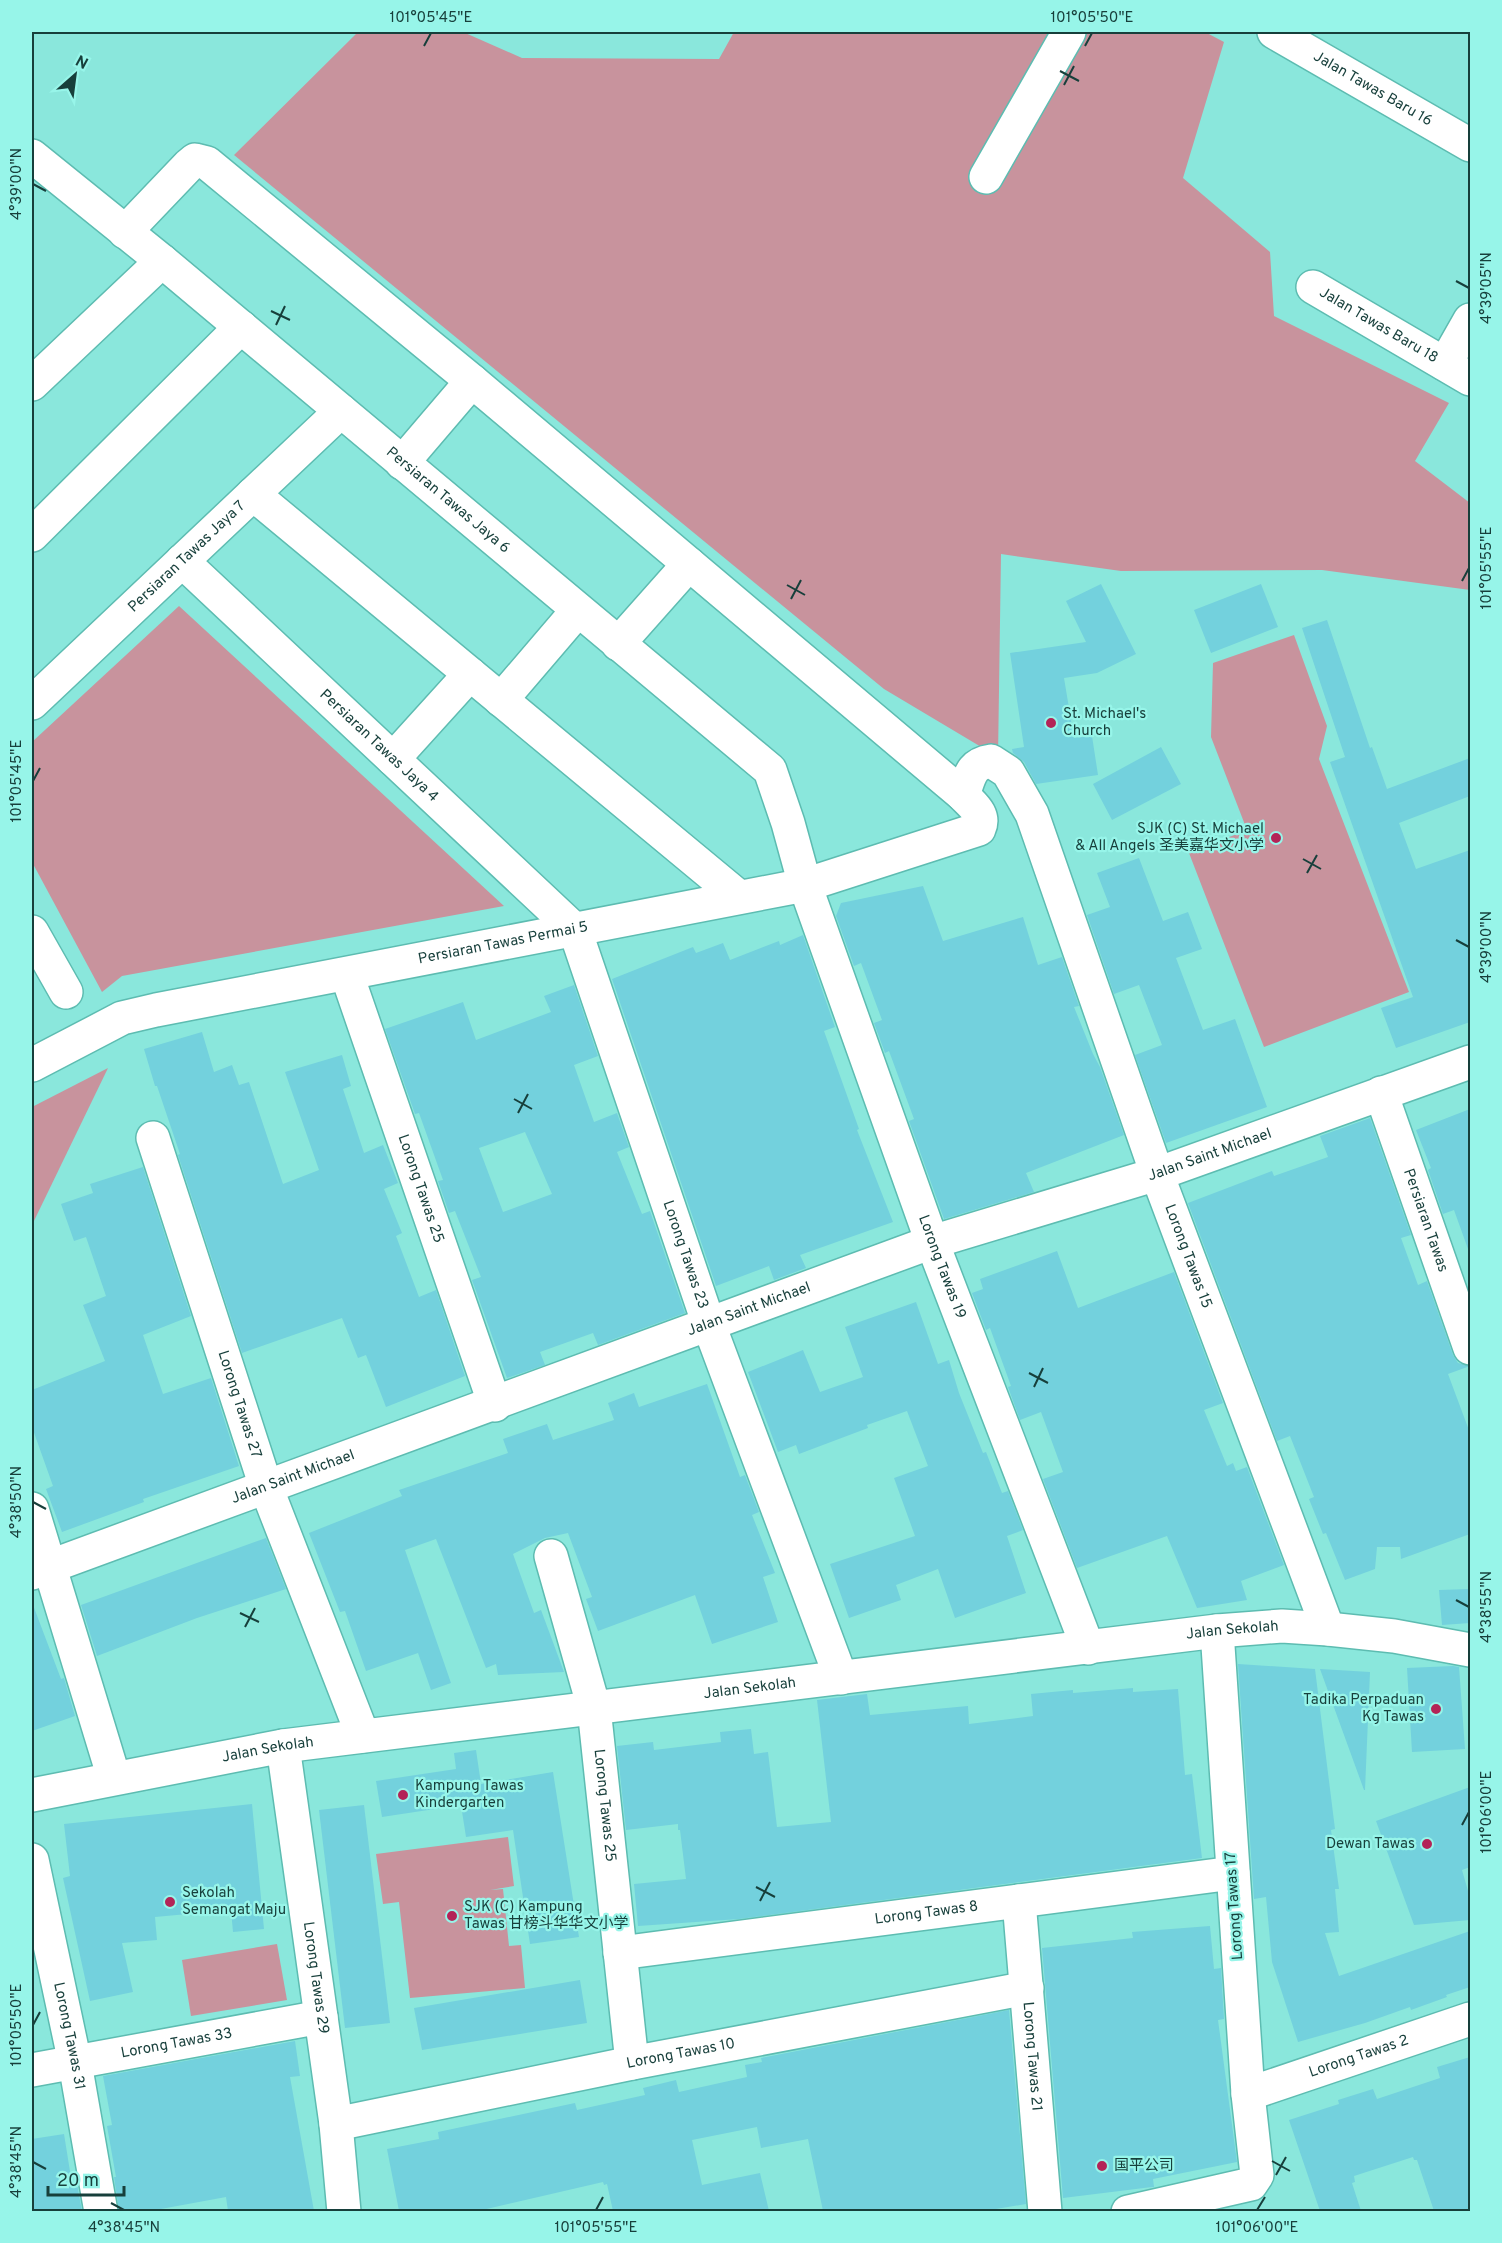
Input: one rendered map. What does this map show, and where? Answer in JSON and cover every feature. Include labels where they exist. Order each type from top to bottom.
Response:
[{"type":"street","points":[[986,177],[1069,32]]},
{"type":"street","name":"Jalan Tawas Baru 16","points":[[1284,34],[1470,145]]},
{"type":"street","name":"Persiaran Tawas Jaya 6","points":[[32,156],[162,261],[770,770],[805,885]]},
{"type":"street","points":[[125,232],[189,165],[195,160],[207,163],[472,381],[963,795]]},
{"type":"street","points":[[32,384],[162,261]]},
{"type":"street","name":"Jalan Tawas Baru 18","points":[[1313,287],[1458,371],[1470,320]]},
{"type":"street","points":[[32,535],[241,327]]},
{"type":"street","points":[[402,463],[472,381]]},
{"type":"street","name":"Persiaran Tawas Jaya 7","points":[[32,703],[341,411]]},
{"type":"street","points":[[253,494],[739,897]]},
{"type":"street","name":"Persiaran Tawas Jaya 4","points":[[182,561],[575,930]]},
{"type":"street","points":[[618,644],[689,564]]},
{"type":"street","points":[[501,700],[578,610]]},
{"type":"street","points":[[393,759],[470,674]]},
{"type":"street","name":"Lorong Tawas 15","points":[[963,795],[974,768],[980,763],[991,761],[1008,772],[1032,814],[1157,1174],[1328,1629]]},
{"type":"street","name":"Persiaran Tawas Permai 5","points":[[32,1065],[122,1018],[805,885],[979,829],[982,823],[978,811],[963,795]]},
{"type":"street","name":"Lorong Tawas 19","points":[[805,885],[932,1242],[1088,1648]]},
{"type":"street","name":"Lorong Tawas 23","points":[[575,930],[709,1325],[841,1678]]},
{"type":"street","points":[[32,932],[66,992]]},
{"type":"street","name":"Lorong Tawas 25","points":[[347,975],[495,1405]]},
{"type":"street","name":"Jalan Saint Michael","points":[[40,1570],[495,1405],[932,1242],[1157,1174],[1470,1062]]},
{"type":"street","name":"Persiaran Tawas","points":[[1381,1093],[1470,1348]]},
{"type":"street","name":"Lorong Tawas 27","points":[[153,1138],[266,1487],[363,1736]]},
{"type":"street","points":[[32,1509],[40,1570],[114,1778]]},
{"type":"street","name":"Lorong Tawas 25","points":[[551,1556],[594,1708],[632,2062]]},
{"type":"street","name":"Jalan Sekolah","points":[[32,1795],[283,1746],[1217,1631],[1282,1626],[1328,1629],[1394,1636],[1470,1650]]},
{"type":"street","name":"Lorong Tawas 17","points":[[1142,2210],[1251,2184],[1257,2172],[1248,2094],[1217,1631]]},
{"type":"street","name":"Lorong Tawas 29","points":[[283,1746],[336,2124],[344,2211]]},
{"type":"street","name":"Lorong Tawas 31","points":[[32,1860],[75,2063],[101,2211]]},
{"type":"street","name":"Lorong Tawas 8","points":[[620,1953],[1233,1873]]},
{"type":"street","name":"Lorong Tawas 21","points":[[1019,1901],[1045,2211]]},
{"type":"street","name":"Lorong Tawas 10","points":[[336,2124],[632,2062],[1027,1988]]},
{"type":"street","name":"Lorong Tawas 33","points":[[32,2070],[321,2017]]},
{"type":"street","name":"Lorong Tawas 2","points":[[1248,2094],[1470,2019]]},
{"type":"shaded area","points":[[358,32],[463,32],[522,58],[719,59],[734,32],[1205,32],[1224,42],[1183,178],[1270,252],[1274,316],[1449,403],[1415,461],[1470,503],[1470,590],[1322,570],[1121,571],[1001,554],[998,757],[884,689],[234,155]]},
{"type":"shaded area","points":[[179,606],[504,906],[122,976],[102,992],[32,862],[32,742]]},
{"type":"shaded area","points":[[1294,635],[1327,726],[1319,759],[1409,992],[1264,1047],[1189,853],[1247,830],[1211,737],[1213,663]]},
{"type":"shaded area","points":[[108,1068],[32,1225],[32,1107]]},
{"type":"shaded area","points":[[508,1837],[514,1886],[490,1890],[503,1889],[509,1946],[521,1945],[525,1988],[410,1998],[399,1902],[383,1904],[376,1854]]},
{"type":"shaded area","points":[[277,1944],[287,2000],[191,2016],[182,1960]]},
{"type":"building","points":[[1101,584],[1136,654],[1097,673],[1064,678],[1074,738],[1092,736],[1098,775],[1036,784],[1024,762],[1013,753],[1012,749],[1024,747],[1010,653],[1086,642],[1066,601]]},
{"type":"building","points":[[1261,584],[1278,627],[1211,653],[1194,610]]},
{"type":"building","points":[[1327,620],[1370,748],[1372,747],[1387,789],[1470,758],[1470,796],[1399,823],[1416,869],[1470,850],[1470,1022],[1396,1048],[1381,1008],[1413,997],[1330,762],[1345,757],[1302,628]]},
{"type":"building","points":[[1161,747],[1181,784],[1112,820],[1093,784]]},
{"type":"building","points":[[1139,858],[1163,921],[1188,912],[1202,949],[1176,958],[1203,1030],[1235,1019],[1267,1107],[1166,1143],[1135,1055],[1162,1045],[1139,985],[1114,994],[1087,915],[1110,907],[1097,873]]},
{"type":"building","points":[[923,886],[943,941],[1023,917],[1038,965],[1062,957],[1079,1006],[1074,1007],[1100,1067],[1124,1135],[1026,1173],[1034,1192],[944,1219],[909,1121],[914,1119],[889,1051],[885,1053],[874,1023],[882,1020],[861,963],[854,966],[836,916],[841,903]]},
{"type":"building","points":[[803,935],[835,1027],[824,1031],[859,1129],[857,1130],[893,1222],[800,1255],[806,1268],[774,1280],[769,1266],[716,1286],[612,979],[693,947],[696,953],[723,943],[730,960],[779,941],[780,945]]},
{"type":"building","points":[[574,985],[598,1056],[574,1065],[594,1122],[617,1113],[629,1147],[617,1152],[642,1214],[650,1211],[685,1313],[598,1345],[593,1333],[540,1352],[545,1365],[507,1378],[472,1280],[481,1277],[455,1211],[449,1213],[438,1181],[443,1180],[419,1113],[415,1114],[385,1029],[463,1002],[476,1040],[551,1012],[544,996]],"holes":[[[525,1132],[552,1194],[503,1212],[479,1148]]]},
{"type":"building","points":[[202,1032],[214,1072],[232,1065],[239,1085],[249,1082],[283,1184],[319,1170],[285,1072],[342,1055],[351,1086],[343,1089],[364,1153],[383,1145],[398,1183],[384,1189],[402,1233],[396,1236],[419,1297],[436,1290],[465,1376],[386,1407],[366,1355],[358,1358],[342,1318],[242,1353],[178,1155],[180,1154],[144,1049]]},
{"type":"building","points":[[1470,1109],[1470,1249],[1468,1249],[1454,1210],[1443,1214],[1428,1170],[1431,1168],[1416,1130]]},
{"type":"building","points":[[1370,1118],[1411,1235],[1401,1238],[1418,1285],[1427,1281],[1453,1355],[1458,1363],[1470,1366],[1448,1374],[1470,1433],[1470,1534],[1401,1559],[1400,1547],[1377,1547],[1375,1569],[1345,1580],[1309,1499],[1314,1497],[1290,1436],[1277,1441],[1188,1203],[1272,1171],[1274,1176],[1328,1157],[1320,1136]]},
{"type":"building","points":[[143,1167],[191,1316],[143,1335],[163,1394],[211,1378],[239,1466],[143,1499],[144,1502],[62,1532],[46,1489],[53,1486],[32,1427],[32,1390],[105,1361],[83,1305],[106,1296],[86,1237],[74,1241],[61,1204],[93,1193],[90,1184]]},
{"type":"building","points":[[1057,1251],[1078,1308],[1174,1272],[1223,1403],[1204,1410],[1227,1466],[1233,1463],[1236,1471],[1247,1467],[1284,1565],[1241,1581],[1247,1600],[1197,1608],[1167,1536],[1077,1568],[1043,1479],[1063,1472],[1041,1412],[1020,1420],[1008,1387],[1011,1386],[990,1328],[986,1330],[972,1293],[983,1289],[980,1279]]},
{"type":"building","points":[[916,1302],[938,1364],[949,1360],[959,1393],[983,1453],[986,1452],[1002,1493],[1008,1491],[1023,1530],[1007,1536],[1026,1593],[955,1618],[938,1569],[896,1585],[901,1600],[849,1618],[830,1564],[915,1536],[894,1478],[928,1466],[907,1411],[799,1454],[796,1445],[778,1452],[748,1372],[803,1350],[820,1392],[863,1377],[845,1327]]},
{"type":"building","points":[[707,1384],[740,1477],[745,1475],[759,1512],[752,1515],[775,1573],[763,1577],[778,1622],[712,1644],[695,1595],[598,1631],[586,1599],[592,1597],[568,1533],[545,1538],[513,1554],[534,1613],[541,1610],[564,1672],[498,1675],[496,1664],[486,1668],[436,1539],[405,1550],[451,1683],[431,1690],[418,1653],[366,1671],[345,1611],[340,1612],[309,1533],[402,1496],[399,1490],[508,1453],[503,1439],[547,1424],[553,1440],[614,1420],[608,1403],[634,1393],[639,1407]]},
{"type":"building","points":[[266,1538],[286,1589],[197,1618],[97,1656],[81,1605]]},
{"type":"building","points":[[1470,1589],[1470,1623],[1442,1625],[1439,1590]]},
{"type":"building","points":[[32,1606],[61,1679],[64,1678],[75,1716],[32,1731]]},
{"type":"building","points":[[1238,1664],[1315,1669],[1335,1829],[1331,1830],[1339,1889],[1335,1889],[1339,1932],[1325,1933],[1339,1976],[1470,1931],[1470,1987],[1411,2010],[1410,2007],[1365,2023],[1298,2042],[1272,1962],[1266,1897],[1254,1899]]},
{"type":"building","name":"Tadika Perpaduan Kg Tawas","points":[[1459,1667],[1465,1749],[1412,1752],[1407,1668]]},
{"type":"building","points":[[1320,1669],[1370,1672],[1365,1790],[1364,1790]]},
{"type":"building","points":[[1133,1688],[1133,1692],[1178,1689],[1185,1775],[1192,1774],[1202,1858],[739,1919],[638,1926],[634,1884],[686,1879],[678,1824],[626,1830],[617,1746],[653,1742],[654,1750],[721,1742],[720,1732],[751,1729],[754,1754],[768,1752],[777,1827],[831,1822],[817,1700],[867,1694],[870,1715],[968,1706],[969,1724],[1033,1716],[1031,1694]]},
{"type":"building","points":[[476,1750],[481,1784],[553,1772],[579,1937],[530,1944],[513,1830],[466,1837],[461,1805],[382,1817],[376,1781],[456,1769],[454,1753]]},
{"type":"building","name":"Dewan Tawas","points":[[1470,1787],[1470,1867],[1462,1870],[1470,1898],[1470,1920],[1414,1925],[1376,1821]]},
{"type":"building","points":[[252,1804],[264,1929],[233,1932],[231,1910],[155,1917],[157,1940],[122,1943],[133,1992],[90,2001],[63,1878],[70,1876],[64,1824]]},
{"type":"building","points":[[364,1805],[390,2023],[345,2028],[319,1810]]},
{"type":"building","points":[[1210,1926],[1214,1969],[1221,1968],[1224,2019],[1218,2020],[1237,2162],[1153,2179],[1154,2187],[1063,2198],[1042,1948],[1133,1938],[1132,1932]]},
{"type":"building","points":[[580,1980],[587,2023],[422,2050],[414,2008]]},
{"type":"building","points":[[1009,2010],[1026,2204],[984,2211],[823,2211],[808,2139],[761,2148],[757,2127],[692,2140],[702,2185],[760,2173],[769,2211],[613,2211],[607,2184],[604,2185],[603,2182],[478,2211],[399,2211],[387,2149],[439,2139],[438,2132],[575,2103],[577,2110],[645,2095],[643,2088],[676,2080],[679,2092],[747,2077],[745,2065],[762,2062],[761,2058]]},
{"type":"building","points":[[295,2041],[300,2076],[290,2077],[314,2211],[228,2211],[226,2197],[150,2211],[119,2211],[107,2126],[112,2125],[103,2076]]},
{"type":"building","points":[[1470,2057],[1470,2211],[1434,2211],[1417,2160],[1413,2157],[1354,2176],[1355,2182],[1352,2183],[1361,2211],[1320,2211],[1289,2120],[1339,2104],[1338,2100],[1373,2089],[1377,2099],[1440,2078],[1437,2067]]},
{"type":"building","points":[[64,2134],[72,2184],[77,2184],[82,2211],[32,2211],[32,2139]]},
{"type":"place","name":"St. Michael's Church","points":[[1051,723]]},
{"type":"place","name":"SJK (C) St. Michael & All Angels 圣美嘉华文小学","points":[[1276,838]]},
{"type":"place","name":"Tadika Perpaduan Kg Tawas","points":[[1436,1709]]},
{"type":"place","name":"Kampung Tawas Kindergarten","points":[[403,1795]]},
{"type":"place","name":"Dewan Tawas","points":[[1427,1844]]},
{"type":"place","name":"Sekolah Semangat Maju","points":[[170,1902]]},
{"type":"place","name":"SJK (C) Kampung Tawas 甘榜斗华华文小学","points":[[452,1916]]},
{"type":"place","name":"国平公司","points":[[1102,2166]]}]
